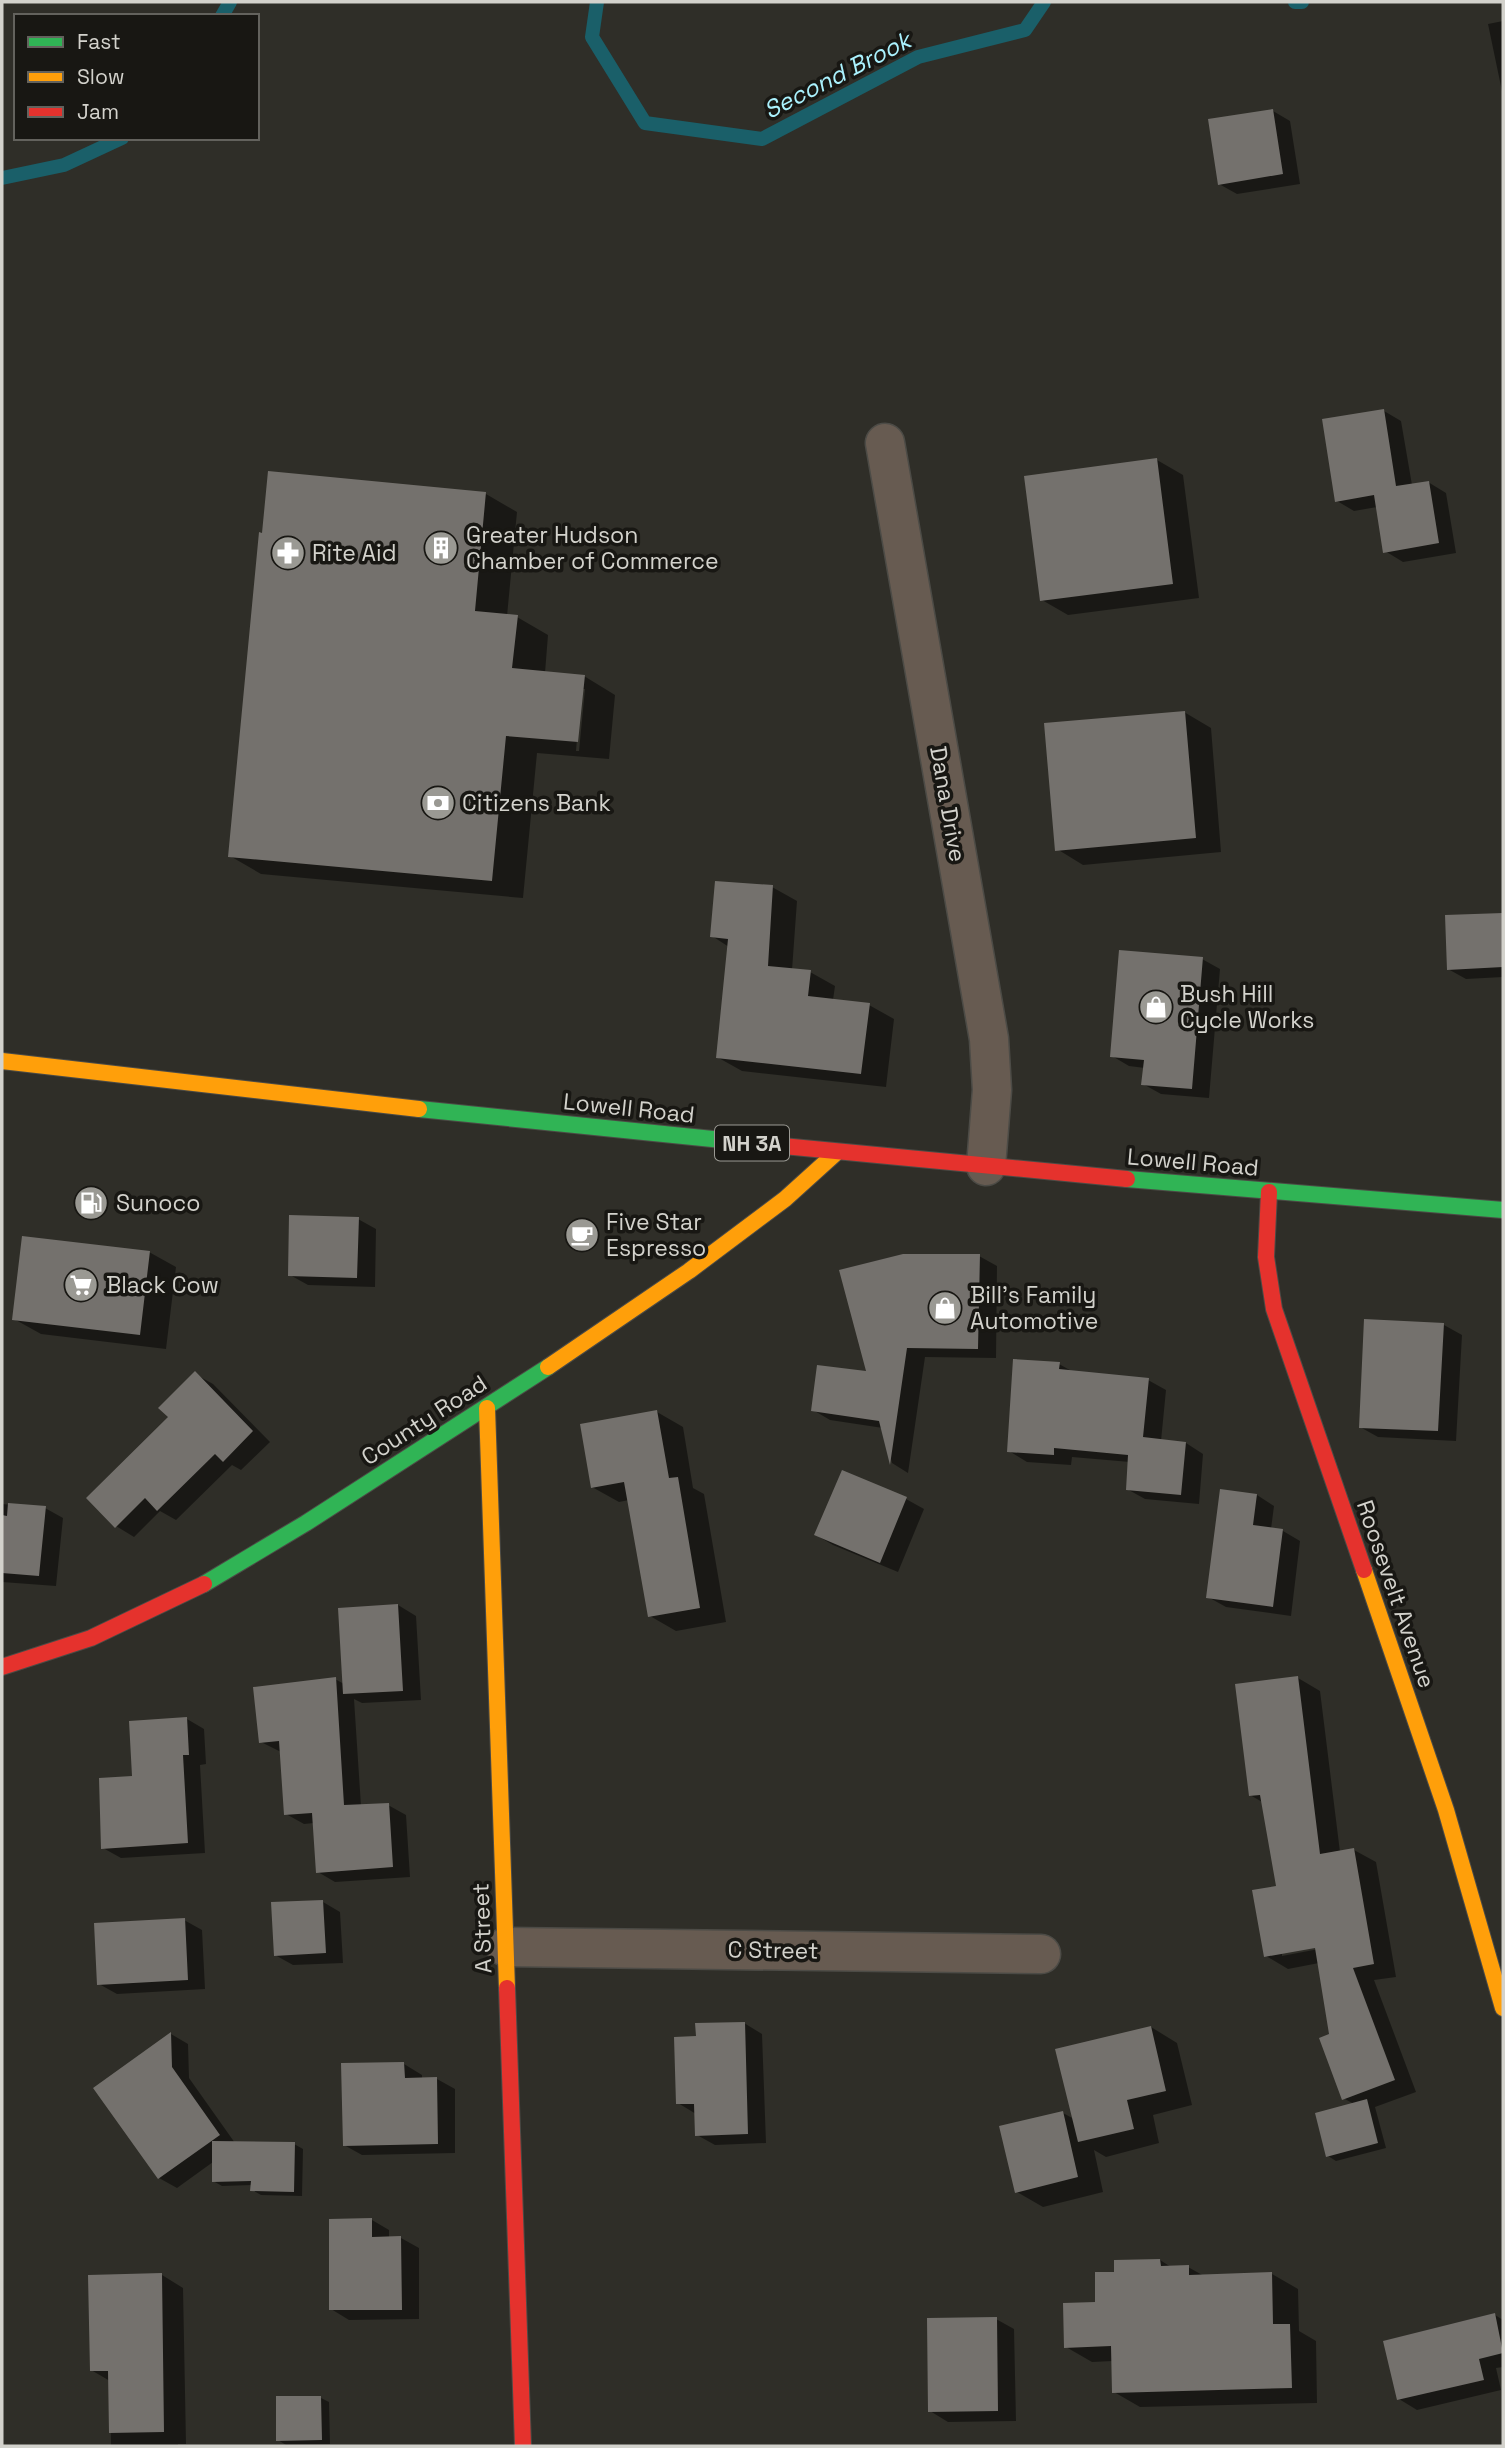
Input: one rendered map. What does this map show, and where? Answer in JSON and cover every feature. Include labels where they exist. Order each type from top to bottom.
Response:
[{"type":"street","name":"Dana Drive","points":[[885,443],[989,1039],[992,1090],[986,1166]]},
{"type":"street","name":"Lowell Road","points":[[2,1061],[485,1118],[1269,1192],[1503,1210]]},
{"type":"street","name":"County Road","points":[[2,1667],[91,1638],[204,1584],[306,1523],[487,1408],[689,1271],[785,1199],[836,1152]]},
{"type":"street","name":"Roosevelt Avenue","points":[[1269,1192],[1266,1257],[1274,1309],[1446,1810],[1503,2008]]},
{"type":"street","name":"A Street","points":[[487,1408],[523,2446]]},
{"type":"street","name":"C Street","points":[[506,1947],[1041,1954]]},
{"type":"building","points":[[1273,109],[1283,174],[1218,185],[1208,119]]},
{"type":"building","points":[[1384,409],[1396,486],[1429,481],[1439,543],[1383,553],[1374,495],[1335,502],[1322,419]]},
{"type":"building","points":[[1157,458],[1173,584],[1040,601],[1024,476]]},
{"type":"building","points":[[268,471],[486,492],[475,611],[518,615],[512,668],[585,675],[578,742],[506,736],[492,881],[228,857],[259,532],[262,533]]},
{"type":"building","points":[[1185,711],[1196,838],[1055,851],[1044,723]]},
{"type":"building","points":[[715,881],[773,885],[768,966],[811,970],[808,996],[870,1003],[861,1074],[716,1058],[728,939],[710,937]]},
{"type":"building","points":[[1503,913],[1503,967],[1447,970],[1445,915]]},
{"type":"building","name":"Bush Hill Cycle Works","points":[[1119,950],[1203,957],[1192,1089],[1141,1085],[1144,1060],[1110,1057]]},
{"type":"building","points":[[289,1215],[359,1217],[357,1278],[288,1276]]},
{"type":"building","name":"Black Cow","points":[[22,1236],[150,1251],[140,1335],[12,1320]]},
{"type":"building","points":[[903,1254],[980,1254],[978,1349],[907,1348],[890,1465],[879,1421],[811,1411],[817,1365],[866,1371],[839,1270]]},
{"type":"building","points":[[1364,1319],[1444,1323],[1438,1431],[1359,1428]]},
{"type":"building","points":[[1013,1359],[1060,1362],[1059,1369],[1149,1378],[1143,1437],[1186,1442],[1181,1495],[1126,1490],[1128,1455],[1054,1448],[1054,1455],[1007,1452]]},
{"type":"building","points":[[195,1371],[253,1431],[223,1462],[215,1454],[157,1511],[145,1498],[115,1528],[86,1498],[168,1417],[158,1408]]},
{"type":"building","points":[[657,1410],[669,1478],[678,1477],[700,1608],[648,1617],[624,1482],[591,1488],[580,1424]]},
{"type":"building","points":[[842,1470],[907,1497],[880,1563],[814,1535]]},
{"type":"building","points":[[1220,1489],[1257,1494],[1253,1525],[1283,1529],[1273,1607],[1206,1598]]},
{"type":"building","points":[[8,1503],[46,1506],[39,1576],[2,1573],[2,1515],[7,1516]]},
{"type":"building","points":[[398,1604],[403,1691],[343,1694],[338,1608]]},
{"type":"building","points":[[1298,1676],[1320,1854],[1354,1848],[1374,1964],[1353,1968],[1395,2080],[1342,2100],[1319,2038],[1329,2034],[1315,1948],[1264,1957],[1252,1890],[1276,1886],[1260,1795],[1249,1796],[1235,1684]]},
{"type":"building","points":[[336,1677],[344,1805],[389,1803],[393,1867],[316,1873],[312,1813],[284,1815],[279,1741],[259,1743],[253,1687]]},
{"type":"building","points":[[187,1717],[189,1755],[183,1755],[188,1843],[101,1849],[99,1778],[132,1776],[129,1721]]},
{"type":"building","points":[[323,1900],[326,1953],[274,1956],[271,1902]]},
{"type":"building","points":[[185,1918],[188,1980],[97,1985],[94,1923]]},
{"type":"building","points":[[745,2022],[748,2134],[695,2136],[694,2104],[676,2104],[674,2037],[696,2036],[695,2023]]},
{"type":"building","points":[[1151,2026],[1166,2091],[1127,2100],[1134,2129],[1078,2142],[1055,2049]]},
{"type":"building","points":[[171,2032],[172,2067],[220,2135],[158,2179],[93,2088]]},
{"type":"building","points":[[404,2062],[405,2078],[437,2077],[438,2144],[343,2146],[341,2063]]},
{"type":"building","points":[[1367,2099],[1378,2143],[1326,2157],[1315,2113]]},
{"type":"building","points":[[1063,2111],[1078,2177],[1015,2193],[999,2126]]},
{"type":"building","points":[[212,2141],[295,2142],[294,2192],[250,2191],[251,2181],[212,2182]]},
{"type":"building","points":[[372,2218],[372,2237],[401,2236],[402,2310],[329,2310],[329,2219]]},
{"type":"building","points":[[1160,2259],[1161,2266],[1189,2265],[1189,2275],[1272,2272],[1273,2324],[1290,2324],[1292,2388],[1112,2393],[1111,2346],[1064,2348],[1063,2303],[1095,2302],[1095,2272],[1114,2272],[1114,2260]]},
{"type":"building","points":[[162,2273],[164,2432],[109,2433],[108,2371],[90,2371],[88,2275]]},
{"type":"building","points":[[1495,2313],[1503,2353],[1479,2359],[1484,2380],[1397,2400],[1383,2341]]},
{"type":"building","points":[[997,2317],[998,2411],[928,2412],[927,2318]]},
{"type":"building","points":[[276,2396],[321,2396],[322,2440],[276,2441]]},
{"type":"waterway","name":"Second Brook","points":[[223,14],[230,2]]},
{"type":"waterway","name":"Second Brook","points":[[597,2],[592,37],[645,123],[762,139],[918,57],[1025,30],[1044,2]]},
{"type":"waterway","name":"Second Brook","points":[[1295,2],[1302,2]]},
{"type":"waterway","name":"Second Brook","points":[[2,178],[64,165],[118,140]]},
{"type":"traffic: fast","points":[[419,1109],[742,1142]]},
{"type":"traffic: fast","points":[[1127,1179],[1503,1210]]},
{"type":"traffic: fast","points":[[204,1584],[306,1523],[548,1367]]},
{"type":"traffic: slow","points":[[2,1061],[419,1109]]},
{"type":"traffic: slow","points":[[548,1367],[689,1271],[785,1199],[837,1152]]},
{"type":"traffic: slow","points":[[487,1408],[507,1988]]},
{"type":"traffic: slow","points":[[1364,1570],[1446,1810],[1503,2008]]},
{"type":"traffic: jam","points":[[742,1142],[1127,1179]]},
{"type":"traffic: jam","points":[[1269,1192],[1266,1257],[1274,1309],[1364,1570]]},
{"type":"traffic: jam","points":[[2,1667],[91,1638],[204,1584]]},
{"type":"traffic: jam","points":[[507,1988],[523,2446]]},
{"type":"place","name":"Greater Hudson Chamber of Commerce","points":[[441,548]]},
{"type":"place","name":"Rite Aid","points":[[288,553]]},
{"type":"place","name":"Citizens Bank","points":[[438,803]]},
{"type":"place","name":"Bush Hill Cycle Works","points":[[1156,1007]]},
{"type":"place","name":"Sunoco","points":[[91,1203]]},
{"type":"place","name":"Five Star Espresso","points":[[582,1235]]},
{"type":"place","name":"Black Cow","points":[[81,1285]]},
{"type":"place","name":"Bill's Family Automotive","points":[[945,1308]]}]
